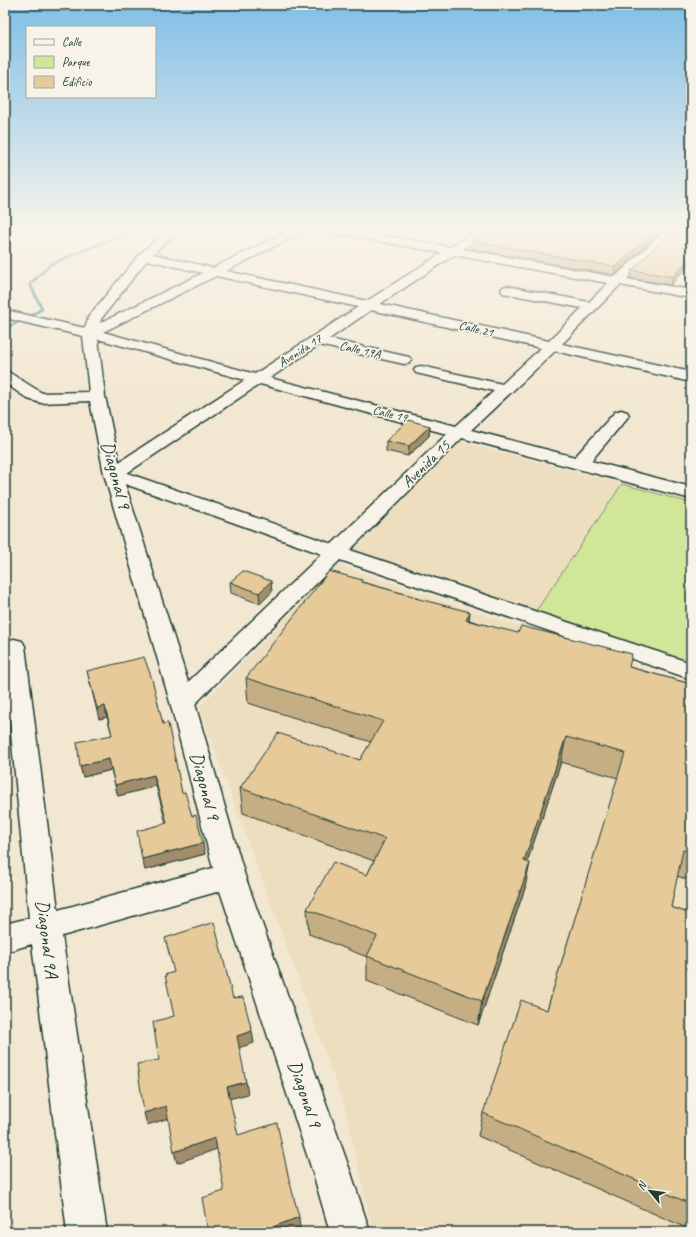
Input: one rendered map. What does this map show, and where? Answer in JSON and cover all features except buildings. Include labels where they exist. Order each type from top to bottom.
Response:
[{"type":"street","points":[[90,333],[94,320],[120,287]]},
{"type":"street","points":[[90,333],[183,287]]},
{"type":"street","name":"Calle 21","points":[[284,287],[691,377]]},
{"type":"street","name":"Avenida 17","points":[[114,474],[398,287]]},
{"type":"street","name":"Avenida 15","points":[[182,702],[460,432],[552,346],[611,287]]},
{"type":"street","points":[[650,287],[691,294]]},
{"type":"street","points":[[507,290],[592,306]]},
{"type":"street","name":"Calle 19","points":[[5,314],[90,333],[257,380],[691,493]]},
{"type":"street","name":"Diagonal 9","points":[[90,333],[97,396],[114,474],[182,702],[230,876],[332,1172],[350,1232]]},
{"type":"street","name":"Calle 19A","points":[[316,340],[404,360]]},
{"type":"street","points":[[421,370],[506,389]]},
{"type":"street","points":[[5,376],[34,396],[41,398],[97,396]]},
{"type":"street","points":[[580,463],[621,415]]},
{"type":"street","points":[[114,474],[336,552],[691,671]]},
{"type":"street","name":"Diagonal 9A","points":[[14,646],[45,927],[87,1232]]},
{"type":"street","points":[[5,938],[230,876]]},
{"type":"shaded area","points":[[461,442],[622,484],[536,611],[351,549]]},
{"type":"shaded area","points":[[338,565],[691,685],[691,1232],[373,1232],[345,1108],[199,707]]},
{"type":"green space","points":[[622,484],[691,503],[691,663],[536,611]]},
{"type":"waterway","points":[[31,287],[42,309],[33,314]]},
{"type":"waterway","points":[[5,329],[18,322]]}]
